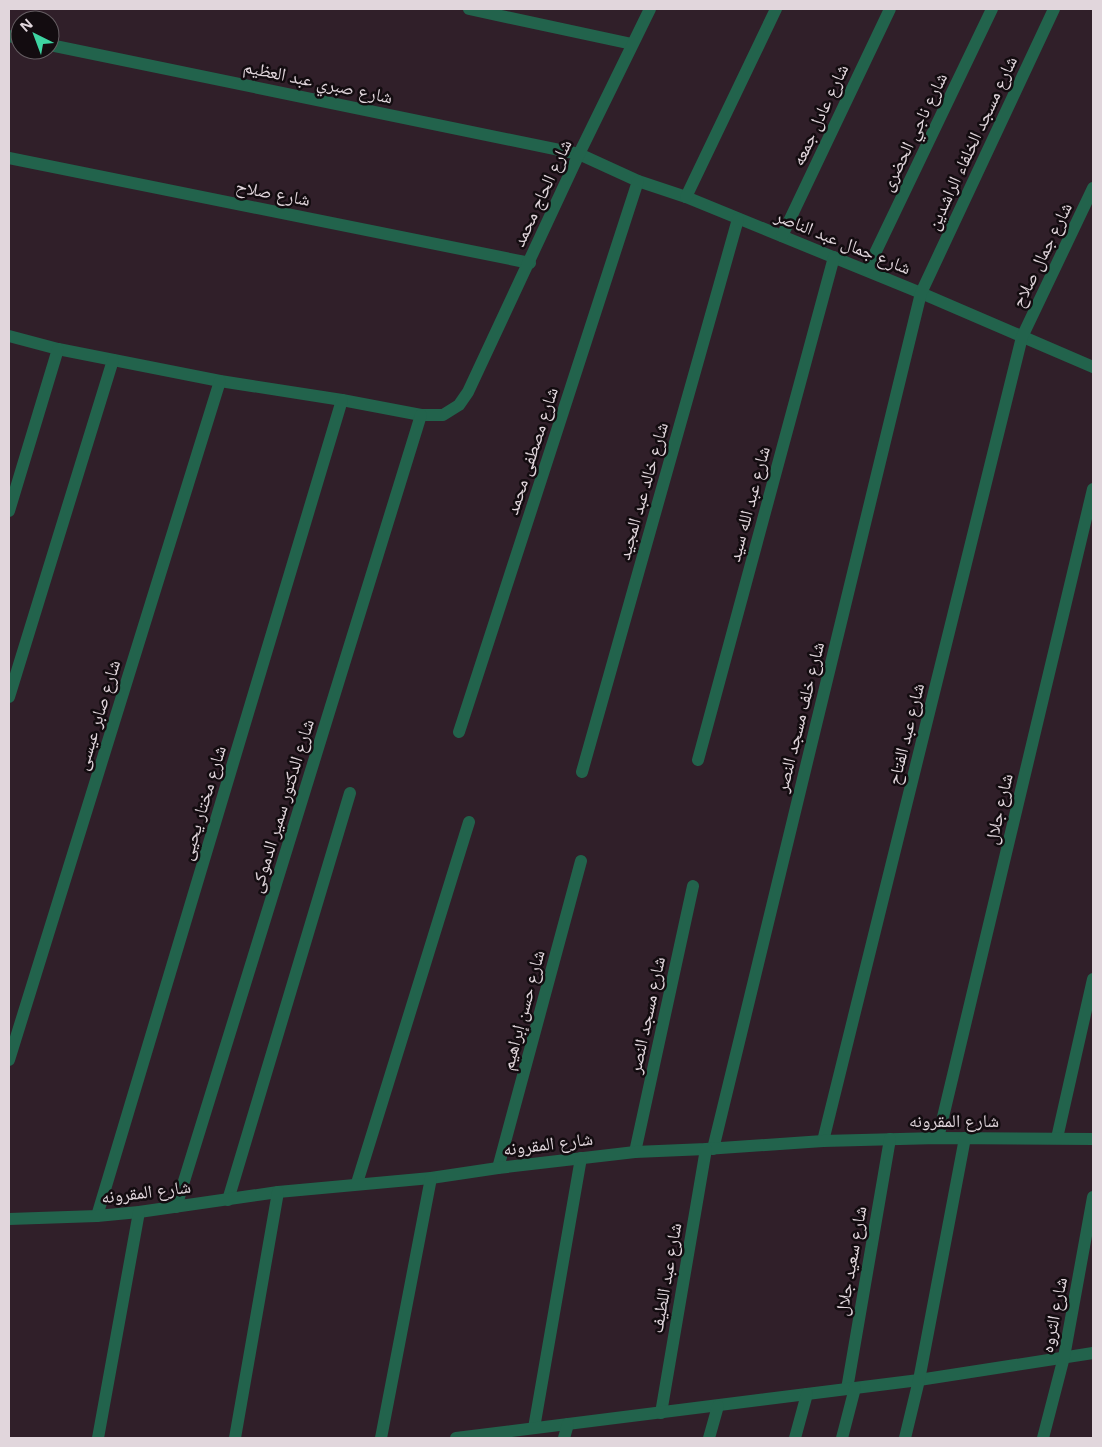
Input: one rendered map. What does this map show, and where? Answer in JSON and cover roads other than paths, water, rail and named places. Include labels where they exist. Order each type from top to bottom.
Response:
[{"type":"street","points":[[469,9],[632,44]]},
{"type":"street","name":"شارع الحاج محمد","points":[[9,336],[58,349],[220,381],[342,400],[421,415],[443,415],[459,405],[468,392],[530,263],[579,154],[650,9]]},
{"type":"street","points":[[686,197],[776,9]]},
{"type":"street","name":"شارع عادل جمعه","points":[[782,236],[890,9]]},
{"type":"street","name":"شارع ناجي الحضرى","points":[[867,270],[992,9]]},
{"type":"street","name":"شارع مسجد الخلفاء الراشدين","points":[[922,293],[1054,9]]},
{"type":"street","name":"شارع صبري عبد العظيم","points":[[60,47],[579,154]]},
{"type":"street","name":"شارع جمال عبد الناصر","points":[[579,154],[638,181],[686,197],[867,270],[1093,367]]},
{"type":"street","name":"شارع صلاح","points":[[9,158],[530,263]]},
{"type":"street","name":"شارع مصطفى محمد","points":[[459,732],[638,181]]},
{"type":"street","name":"شارع جمال صلاح","points":[[1022,336],[1093,188]]},
{"type":"street","name":"شارع خالد عبد المجيد","points":[[582,772],[738,219]]},
{"type":"street","name":"شارع عبد الله سيد","points":[[698,760],[834,257]]},
{"type":"street","name":"شارع خلف مسجد النصر","points":[[709,1149],[922,293]]},
{"type":"street","name":"شارع عبد الفتاح","points":[[823,1141],[1022,336]]},
{"type":"street","points":[[9,511],[58,349]]},
{"type":"street","points":[[9,697],[113,360]]},
{"type":"street","name":"شارع صابر عيسى","points":[[9,1060],[220,381]]},
{"type":"street","name":"شارع مختار يحيى","points":[[97,1216],[342,400]]},
{"type":"street","name":"شارع الدكتور سمير الدموكى","points":[[176,1207],[421,415]]},
{"type":"street","name":"شارع جلال","points":[[938,1138],[1093,489]]},
{"type":"street","points":[[228,1200],[350,793]]},
{"type":"street","points":[[357,1184],[468,822]]},
{"type":"street","name":"شارع حسن إبراهيم","points":[[498,1168],[581,861]]},
{"type":"street","name":"شارع مسجد النصر","points":[[635,1152],[693,886]]},
{"type":"street","points":[[1057,1138],[1093,979]]},
{"type":"street","points":[[905,1438],[919,1380],[965,1138]]},
{"type":"street","name":"شارع المقرونه","points":[[9,1219],[97,1216],[139,1212],[278,1192],[431,1178],[635,1152],[890,1139],[1093,1139]]},
{"type":"street","name":"شارع سعيد جلال","points":[[842,1438],[890,1139]]},
{"type":"street","name":"شارع عبد اللطيف","points":[[661,1413],[709,1149]]},
{"type":"street","points":[[534,1428],[581,1158]]},
{"type":"street","points":[[381,1438],[431,1178]]},
{"type":"street","points":[[235,1438],[278,1192]]},
{"type":"street","name":"شارع الثروه","points":[[1043,1438],[1064,1357],[1093,1197]]},
{"type":"street","points":[[98,1438],[139,1212]]},
{"type":"street","points":[[456,1438],[919,1380],[1093,1353]]},
{"type":"street","points":[[796,1438],[807,1394]]},
{"type":"street","points":[[709,1438],[718,1406]]},
{"type":"street","points":[[564,1438],[568,1424]]}]
